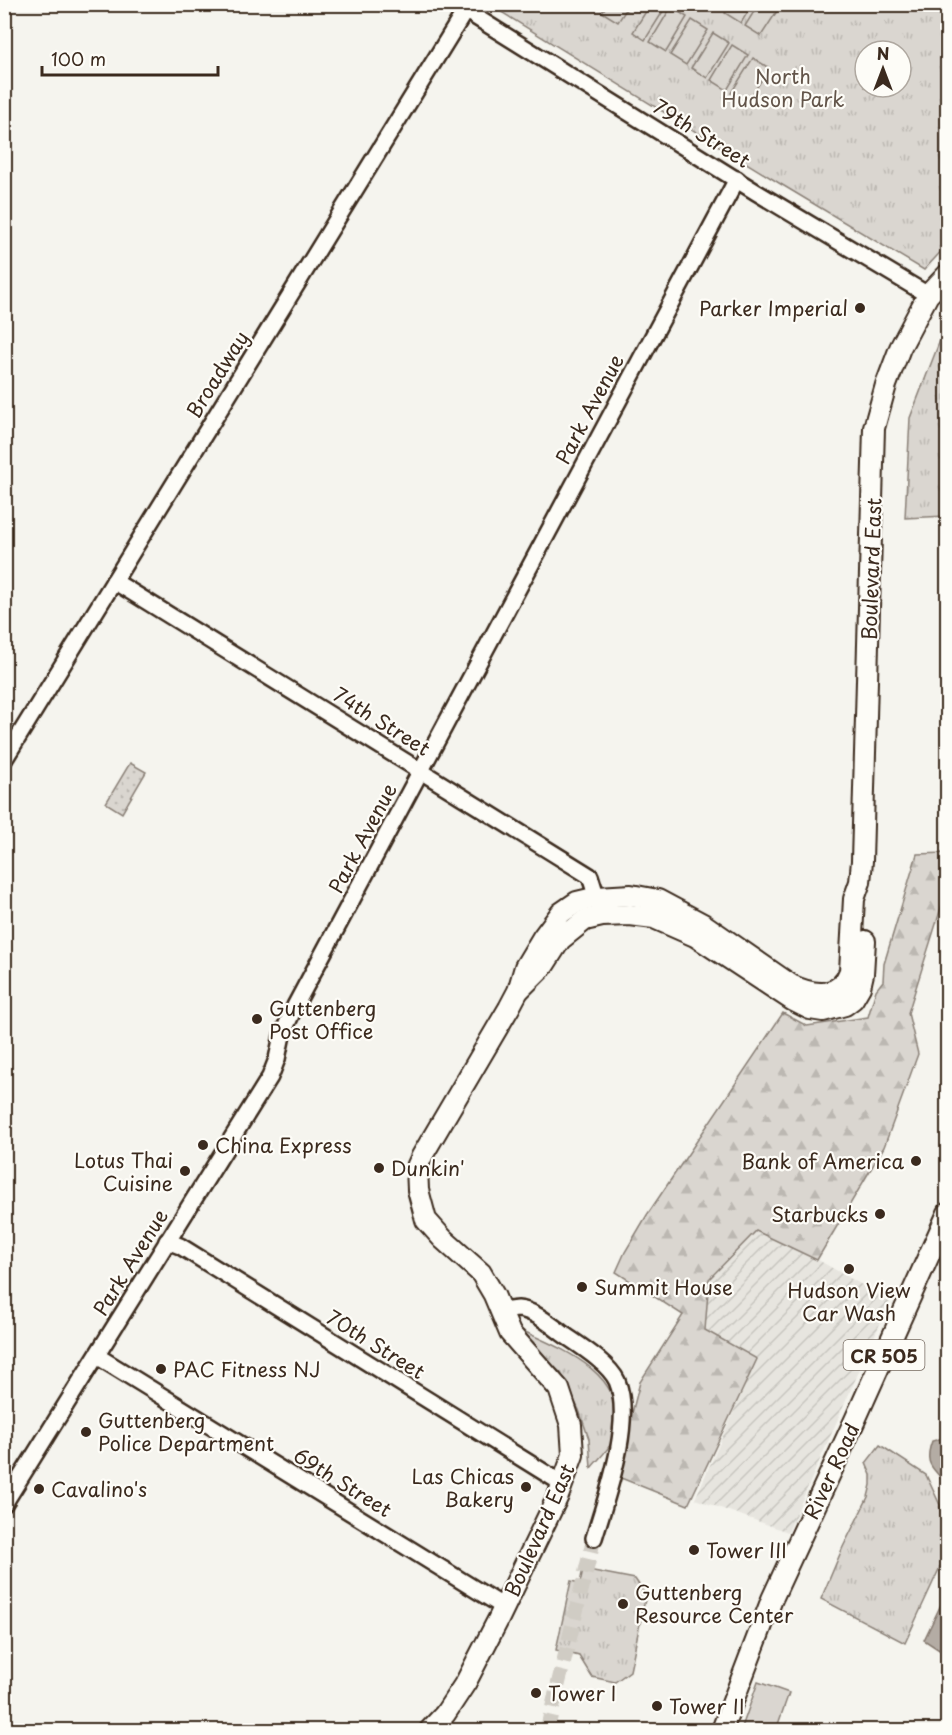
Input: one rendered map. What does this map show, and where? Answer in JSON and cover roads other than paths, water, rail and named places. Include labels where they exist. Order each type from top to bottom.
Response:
[{"type":"main road","name":"Boulevard East","points":[[430,1731],[445,1714],[466,1682],[563,1484],[573,1455],[568,1412],[559,1389],[510,1333],[494,1294],[481,1273],[443,1239],[426,1220],[418,1190],[417,1167],[518,991],[525,967],[543,937],[561,913],[577,902],[598,897],[631,895],[658,900],[702,924],[791,985],[804,991],[824,993],[840,986],[847,979],[850,970],[854,899],[860,882],[872,558],[874,428],[886,385],[900,348],[928,295],[948,274]]},
{"type":"main road","name":"Boulevard East","points":[[518,991],[544,965],[560,940],[573,928],[585,920],[603,916],[630,915],[654,918],[695,936],[792,1000],[810,1009],[823,1011],[845,1005],[853,999],[860,987],[863,974],[866,900],[860,882]]},
{"type":"main road","name":"River Road","points":[[722,1731],[772,1599],[948,1213]]},
{"type":"street","name":"79th Street","points":[[460,8],[928,295]]},
{"type":"street","name":"Broadway","points":[[4,760],[460,8]]},
{"type":"street","name":"Park Avenue","points":[[4,1504],[270,1077],[282,1035],[295,1006],[737,179]]},
{"type":"street","name":"74th Street","points":[[114,581],[590,876],[603,916]]},
{"type":"street","name":"70th Street","points":[[167,1241],[180,1246],[563,1484]]},
{"type":"street","points":[[500,1312],[518,1309],[543,1320],[595,1356],[617,1381],[622,1406],[622,1430],[609,1489],[594,1538]]},
{"type":"street","name":"69th Street","points":[[97,1356],[504,1607]]},
{"type":"tunnel","points":[[547,1730],[594,1538]]},
{"type":"place","name":"Parker Imperial","points":[[860,308]]},
{"type":"place","name":"Guttenberg Post Office","points":[[257,1019]]},
{"type":"place","name":"China Express","points":[[203,1145]]},
{"type":"place","name":"Bank of America","points":[[916,1161]]},
{"type":"place","name":"Dunkin'","points":[[379,1168]]},
{"type":"place","name":"Lotus Thai Cuisine","points":[[185,1171]]},
{"type":"place","name":"Starbucks","points":[[880,1214]]},
{"type":"place","name":"Hudson View Car Wash","points":[[849,1269]]},
{"type":"place","name":"Summit House","points":[[582,1287]]},
{"type":"place","name":"PAC Fitness NJ","points":[[161,1369]]},
{"type":"place","name":"Guttenberg Police Department","points":[[86,1432]]},
{"type":"place","name":"Las Chicas Bakery","points":[[526,1487]]},
{"type":"place","name":"Cavalino's","points":[[39,1489]]},
{"type":"place","name":"Tower III","points":[[694,1550]]},
{"type":"place","name":"Guttenberg Resource Center","points":[[623,1604]]},
{"type":"place","name":"Tower I","points":[[536,1693]]},
{"type":"place","name":"Tower II","points":[[657,1706]]},
{"type":"park label","name":"North Hudson Park","points":[[783,88]]}]
